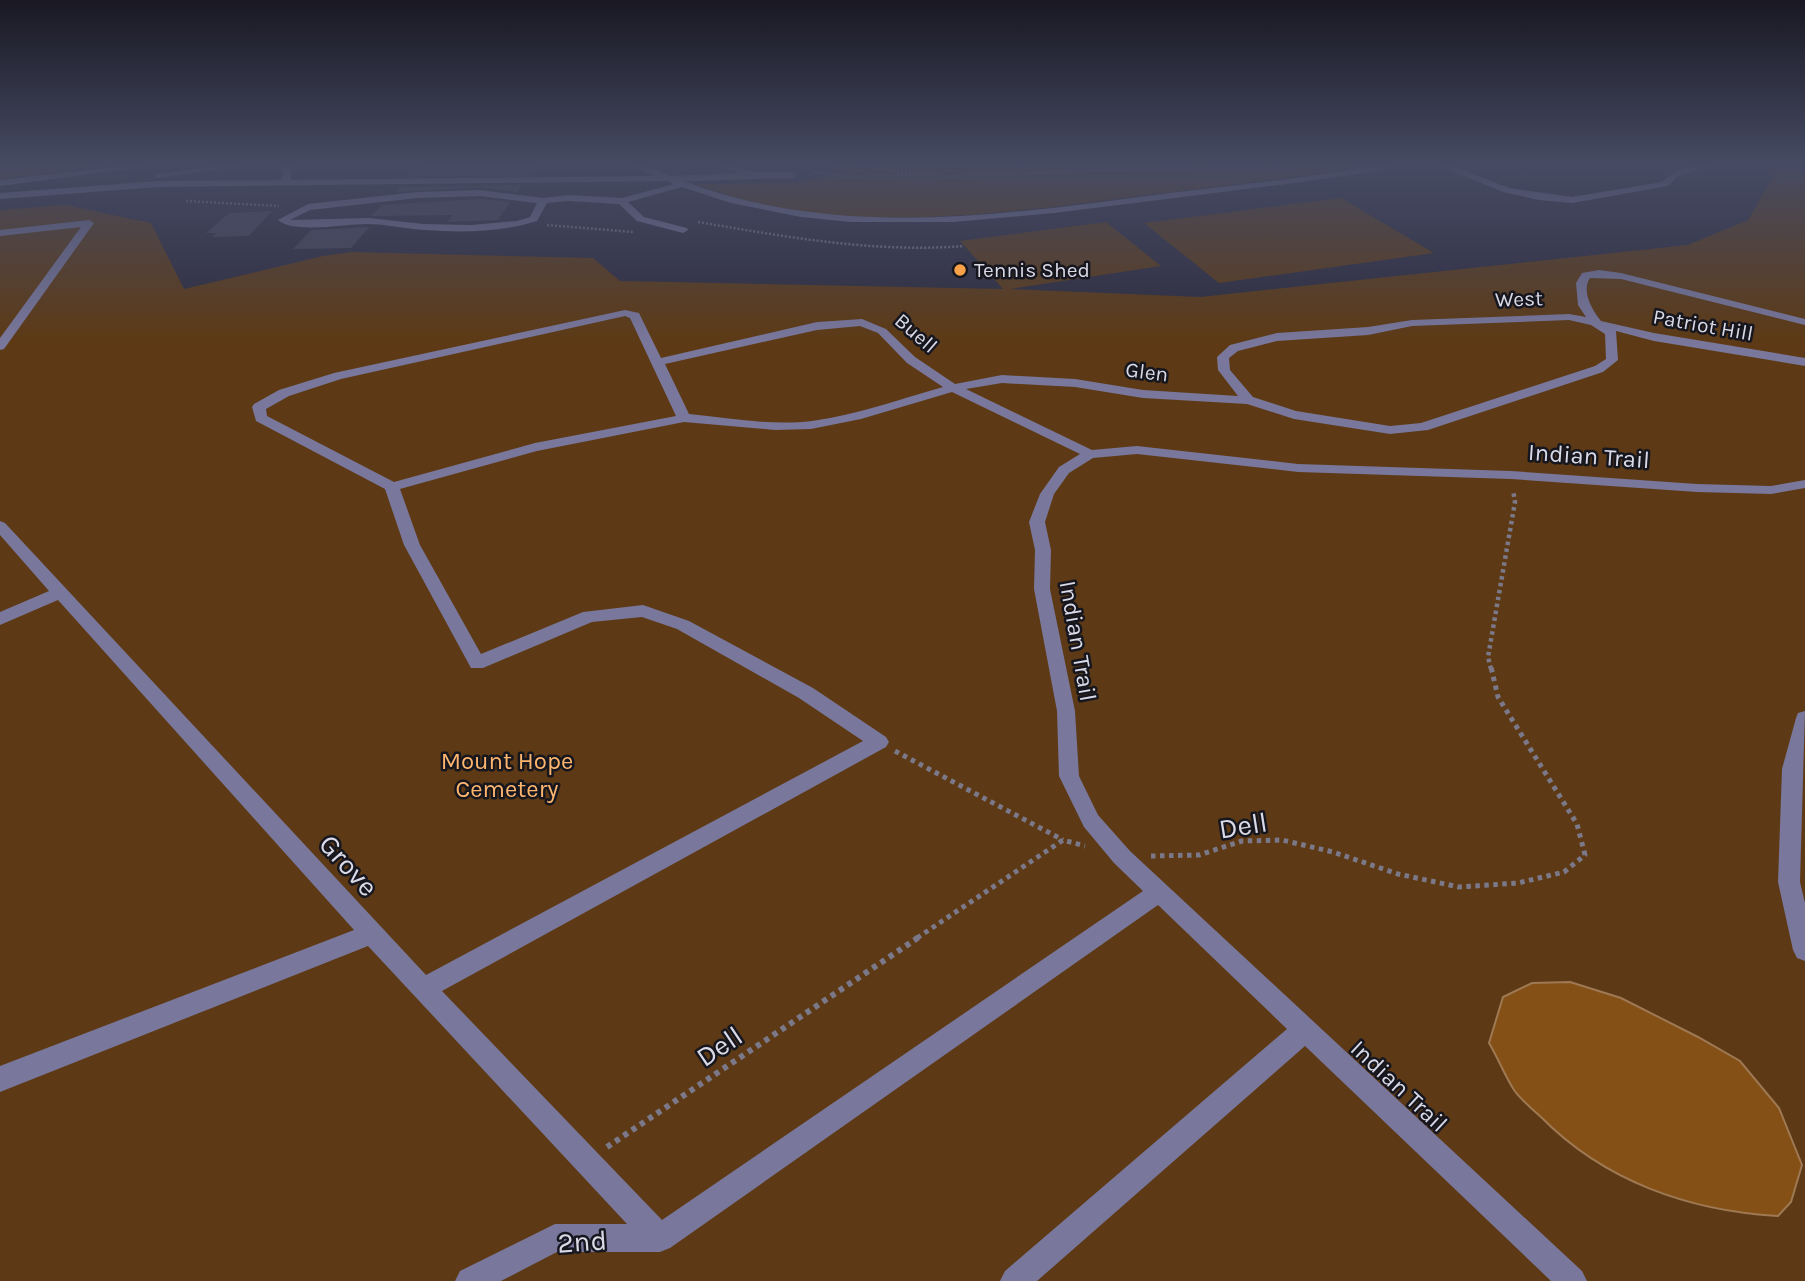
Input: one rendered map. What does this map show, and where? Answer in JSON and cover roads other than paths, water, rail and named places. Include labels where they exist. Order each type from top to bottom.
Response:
[{"type":"street","points":[[0,233],[89,223],[0,346]]},
{"type":"street","points":[[287,223],[291,225],[345,223]]},
{"type":"street","points":[[399,223],[456,228],[496,227],[519,223]]},
{"type":"street","points":[[654,223],[678,229]]},
{"type":"street","points":[[1595,323],[1584,305],[1581,282],[1586,275],[1599,273],[1621,276],[1805,322]]},
{"type":"street","points":[[423,989],[879,742],[806,693],[683,625],[643,611],[589,616],[477,663],[412,545],[392,487],[261,418],[259,407],[284,393],[338,376],[625,313],[635,315],[684,418]]},
{"type":"street","name":"West","points":[[1248,400],[1224,370],[1223,357],[1234,348],[1248,343],[1277,337],[1368,331],[1412,323],[1569,317],[1595,323]]},
{"type":"street","name":"Buell","points":[[658,362],[817,326],[862,322],[882,331],[911,360],[953,388],[1090,454]]},
{"type":"street","name":"Patriot Hill","points":[[1595,323],[1654,337],[1805,362]]},
{"type":"street","name":"Glen","points":[[392,487],[535,447],[684,418],[775,426],[811,425],[856,416],[953,388],[1002,379],[1041,380],[1143,394],[1248,400],[1294,415],[1352,426],[1390,430],[1423,427],[1599,369],[1612,360],[1611,333],[1595,323]]},
{"type":"street","name":"Indian Trail","points":[[1572,1281],[1158,892],[1122,857],[1091,821],[1069,776],[1066,710],[1042,589],[1043,550],[1037,522],[1044,503],[1064,470],[1090,454],[1138,450],[1298,468],[1511,475],[1697,488],[1771,490],[1805,484]]},
{"type":"street","name":"Grove","points":[[0,526],[372,934],[660,1238]]},
{"type":"street","points":[[0,619],[61,592]]},
{"type":"street","points":[[1805,718],[1792,769],[1789,882],[1805,950]]},
{"type":"street","points":[[660,1238],[1158,892]]},
{"type":"street","points":[[0,1079],[372,934]]},
{"type":"street","points":[[1015,1281],[1304,1030]]},
{"type":"street","name":"2nd","points":[[470,1281],[555,1238],[660,1238]]},
{"type":"place","name":"Tennis Shed","points":[[960,270]]},
{"type":"park label","name":"Mount Hope Cemetery","points":[[507,775]]}]
